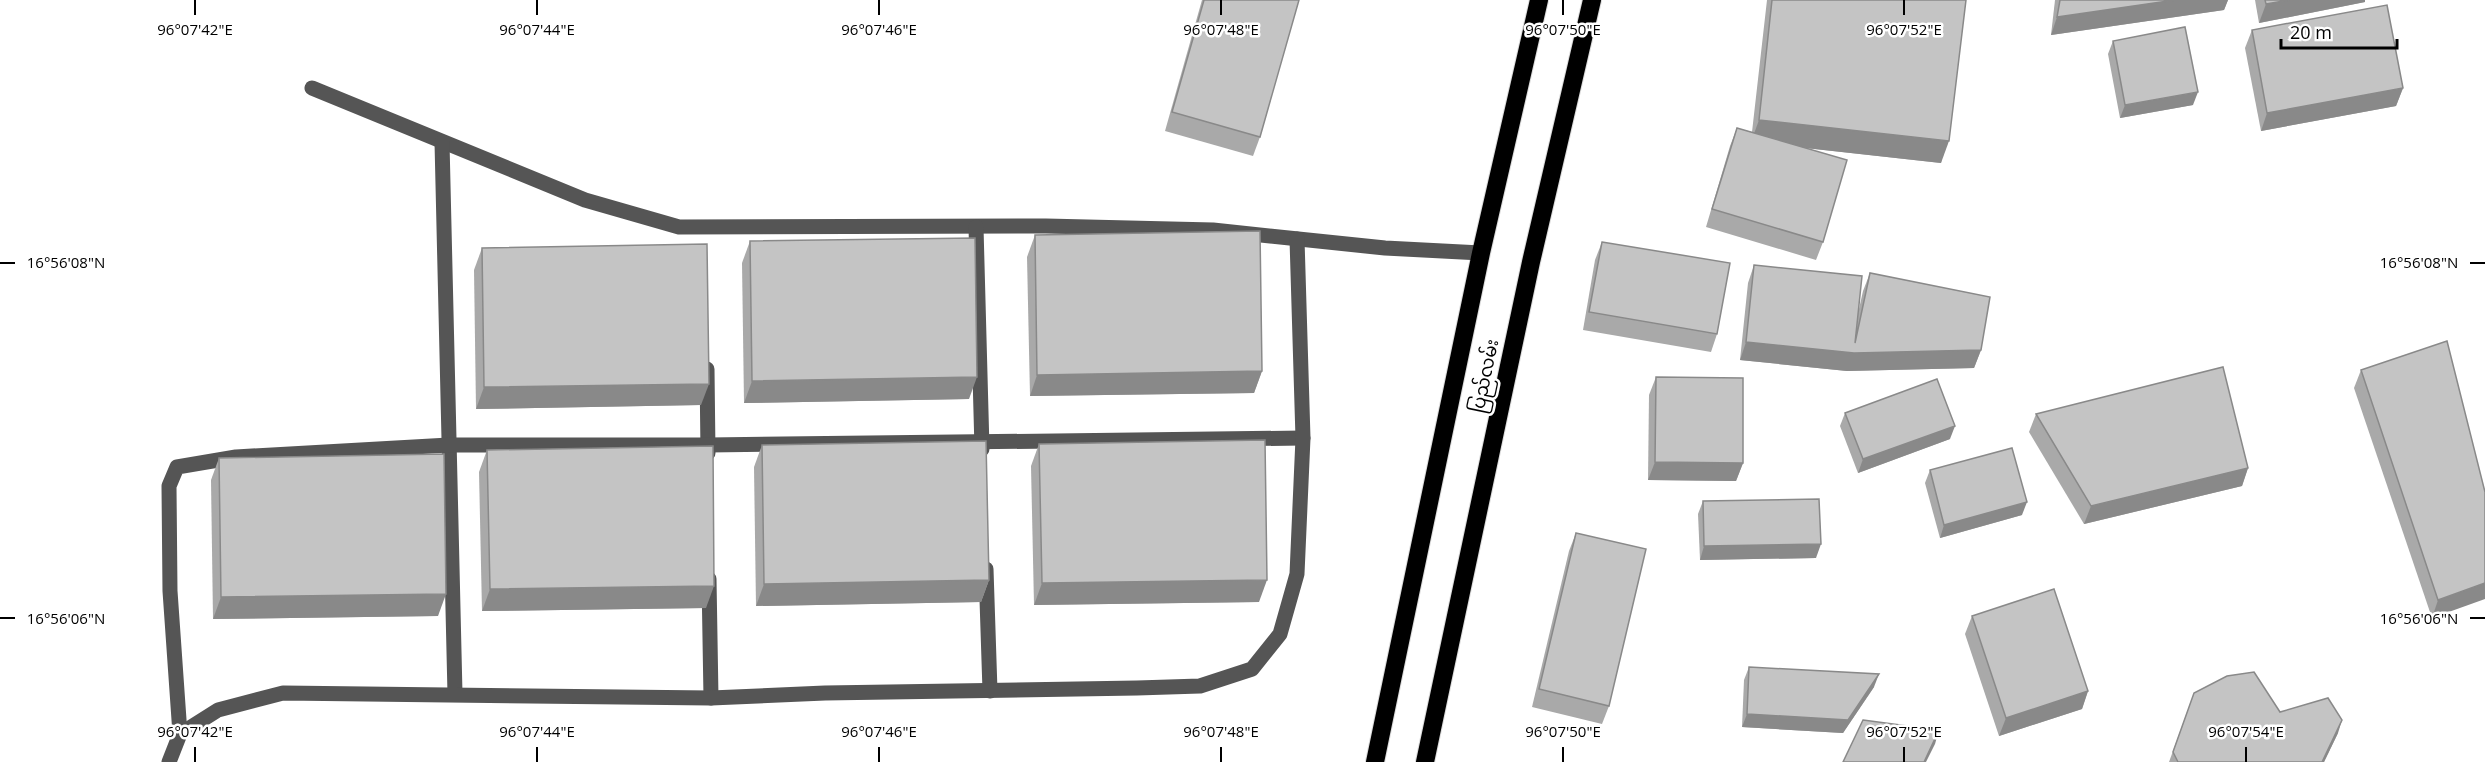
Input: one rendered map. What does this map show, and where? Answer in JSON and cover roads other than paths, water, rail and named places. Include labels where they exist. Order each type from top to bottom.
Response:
[{"type":"highway","points":[[1375,762],[1480,253],[1539,0]]},
{"type":"highway","name":"ပြည်လမ်း","points":[[1425,762],[1531,262],[1592,0]]},
{"type":"lane","points":[[312,88],[585,200],[705,233],[976,227],[1213,230],[1384,248],[1480,253]]},
{"type":"lane","points":[[442,142],[455,694]]},
{"type":"lane","points":[[976,227],[983,464]]},
{"type":"lane","points":[[180,734],[218,710],[283,693],[711,698],[825,693],[1200,686],[1252,669],[1280,634],[1297,574],[1303,438],[1297,239]]},
{"type":"lane","points":[[706,354],[708,468]]},
{"type":"lane","points":[[169,762],[180,734],[170,591],[169,486],[177,467],[236,457],[449,445],[708,445],[1303,438]]},
{"type":"lane","points":[[985,548],[990,691]]},
{"type":"lane","points":[[709,560],[711,698]]}]
